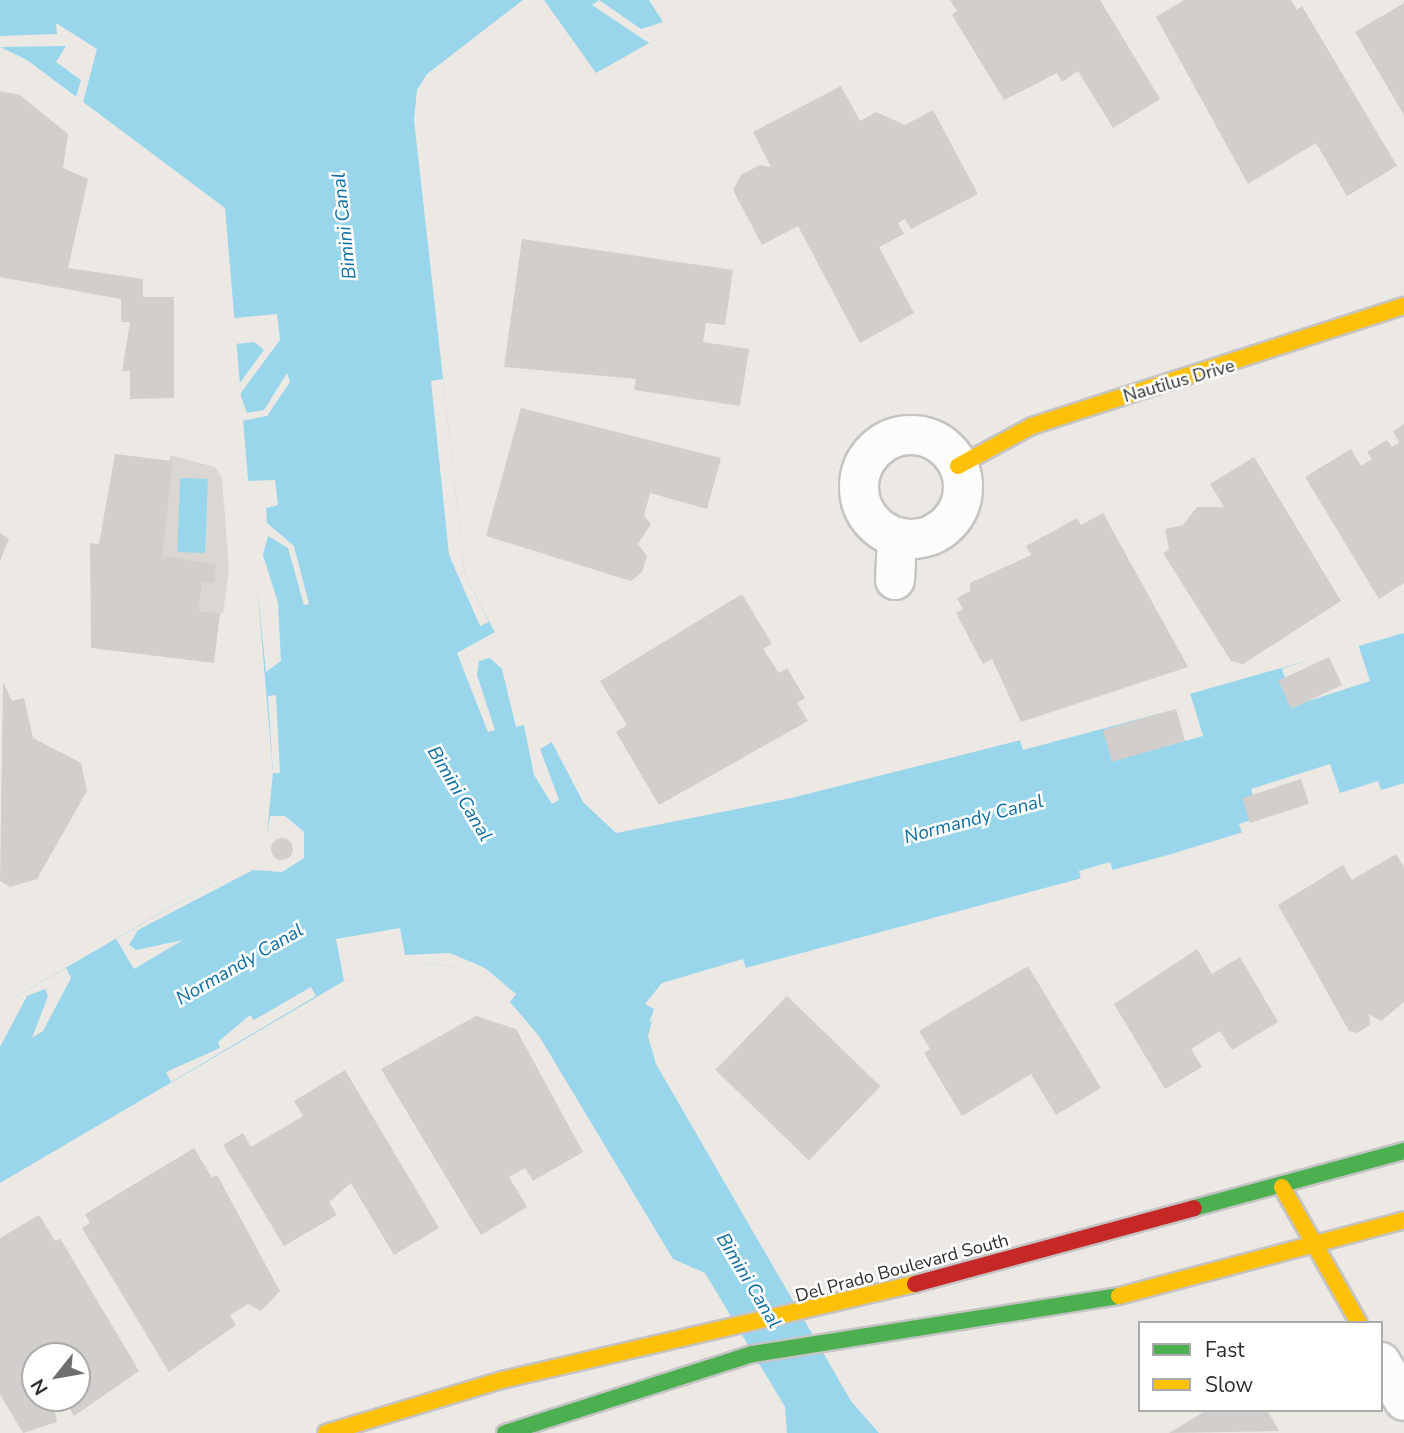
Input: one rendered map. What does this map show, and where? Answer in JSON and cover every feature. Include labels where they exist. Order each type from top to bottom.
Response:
[{"type":"street","name":"Nautilus Drive","points":[[958,466],[1031,426],[1404,306]]},
{"type":"street","points":[[916,435],[949,451],[958,466],[962,502],[954,518],[924,538],[897,537],[873,524],[863,509],[860,473],[869,456],[898,436],[916,435]]},
{"type":"street","points":[[895,580],[897,537]]},
{"type":"street","name":"Del Prado Boulevard South","points":[[326,1433],[502,1380],[802,1315],[1282,1187],[1404,1151]]},
{"type":"street","points":[[1282,1187],[1358,1321]]},
{"type":"street","points":[[505,1433],[753,1354],[817,1340],[1109,1299],[1316,1247],[1404,1220]]},
{"type":"street","points":[[1383,1365],[1404,1401]]},
{"type":"shaded area","points":[[170,455],[215,467],[222,478],[229,571],[223,613],[199,611],[202,581],[215,582],[216,565],[162,555]],"holes":[[[208,479],[206,553],[178,548],[182,480]]]},
{"type":"water","points":[[0,0],[523,0],[427,74],[417,90],[414,120],[465,575],[583,802],[616,833],[791,798],[1081,725],[1404,633],[1404,783],[1168,855],[746,968],[677,989],[656,1005],[648,1036],[656,1064],[851,1401],[879,1433],[787,1433],[785,1407],[705,1273],[673,1259],[539,1036],[510,1002],[461,968],[423,963],[344,981],[0,1183],[0,1006],[246,863],[267,833],[273,773],[225,208],[27,60],[0,47]]},
{"type":"water","points":[[544,0],[655,0],[667,33],[596,73]]},
{"type":"water","points":[[180,478],[208,479],[205,553],[177,552]]},
{"type":"pier","points":[[599,0],[641,29],[663,22],[649,0],[659,0],[670,32],[649,43],[592,5]]},
{"type":"pier","points":[[56,23],[97,49],[83,102],[76,97],[81,80],[56,62],[66,46],[0,47],[0,36],[57,34]]},
{"type":"pier","points":[[277,314],[280,340],[240,394],[247,413],[264,410],[287,373],[290,382],[267,416],[242,421],[239,384],[264,350],[254,342],[235,344],[234,318]]},
{"type":"pier","points":[[443,379],[465,575],[489,622],[480,626],[449,555],[431,381]]},
{"type":"pier","points":[[275,480],[278,505],[266,508],[267,523],[294,546],[309,604],[304,605],[288,548],[268,536],[263,555],[278,603],[281,661],[266,672],[246,481]]},
{"type":"pier","points":[[495,632],[552,742],[540,749],[559,800],[552,804],[534,775],[524,725],[516,727],[502,669],[490,658],[479,661],[477,675],[495,730],[488,732],[457,653]]},
{"type":"pier","points":[[1358,644],[1370,681],[1294,706],[1282,669]]},
{"type":"pier","points":[[1190,693],[1203,736],[1119,759],[1169,711],[1023,750],[1020,740]]},
{"type":"pier","points":[[276,695],[280,773],[273,773],[268,696]]},
{"type":"pier","points":[[1330,764],[1340,793],[1378,781],[1381,790],[1242,833],[1239,824],[1299,805],[1253,796],[1251,789]]},
{"type":"pier","points":[[270,816],[285,816],[304,832],[304,858],[282,872],[253,870],[138,930],[129,945],[136,950],[183,940],[134,969],[116,939],[246,863],[267,833]]},
{"type":"pier","points":[[1110,862],[1114,874],[1014,901],[1081,879],[1079,871]]},
{"type":"pier","points":[[400,928],[405,955],[450,953],[485,968],[516,994],[510,1002],[461,968],[424,963],[344,981],[336,939]]},
{"type":"pier","points":[[836,944],[682,988],[649,1023],[654,1009],[645,1004],[662,983],[743,959],[746,968]]},
{"type":"pier","points":[[66,968],[71,978],[43,1031],[32,1038],[48,996],[45,989],[27,996],[0,1047],[0,1006]]},
{"type":"pier","points":[[311,987],[316,996],[171,1082],[166,1072],[220,1048],[218,1042],[250,1015],[254,1020]]},
{"type":"building","points":[[950,0],[1100,0],[1160,99],[1113,128],[1078,71],[1062,82],[1057,73],[1004,100],[952,15],[957,11]]},
{"type":"building","points":[[1184,0],[1291,0],[1297,10],[1302,6],[1397,166],[1347,196],[1316,143],[1248,184],[1156,17]]},
{"type":"building","points":[[1404,3],[1404,115],[1355,32]]},
{"type":"building","points":[[841,86],[860,121],[876,112],[905,125],[933,110],[978,194],[911,229],[905,219],[898,223],[904,234],[879,247],[914,313],[860,343],[798,226],[762,245],[733,190],[741,175],[760,165],[771,167],[753,132]]},
{"type":"building","points":[[0,91],[20,95],[68,134],[63,168],[88,179],[68,268],[143,279],[143,297],[174,297],[174,398],[130,399],[130,371],[122,371],[130,322],[121,322],[121,299],[0,277]]},
{"type":"building","points":[[522,239],[733,270],[725,325],[706,323],[703,342],[749,349],[740,406],[634,390],[636,379],[504,367]]},
{"type":"building","points":[[521,408],[721,458],[707,509],[650,493],[644,516],[651,524],[638,544],[647,556],[642,572],[631,581],[486,536]]},
{"type":"building","points":[[1404,424],[1404,583],[1379,599],[1305,477],[1351,449],[1361,466],[1372,459],[1367,452],[1387,440],[1392,447],[1399,442],[1393,431]]},
{"type":"building","points":[[115,454],[173,461],[162,555],[216,565],[215,583],[202,581],[199,611],[220,613],[214,663],[91,648],[90,543],[99,544]]},
{"type":"building","points":[[1254,457],[1341,601],[1243,664],[1231,661],[1163,553],[1169,550],[1165,529],[1183,525],[1197,507],[1224,507],[1210,484]]},
{"type":"building","points":[[1103,513],[1188,667],[1021,722],[992,659],[983,664],[956,613],[963,609],[957,598],[970,591],[970,583],[1031,555],[1026,546],[1077,518],[1081,525]]},
{"type":"building","points":[[0,533],[9,539],[0,561]]},
{"type":"building","points":[[742,594],[772,644],[763,649],[779,673],[787,668],[805,698],[797,703],[808,721],[659,805],[616,732],[627,725],[600,681]]},
{"type":"building","points":[[1329,657],[1342,685],[1291,709],[1278,681]]},
{"type":"building","points":[[3,682],[12,701],[24,698],[33,738],[81,763],[87,791],[37,879],[10,887],[0,881]]},
{"type":"building","points":[[1176,709],[1185,741],[1112,762],[1103,730]]},
{"type":"building","points":[[1301,779],[1309,804],[1250,823],[1242,798]]},
{"type":"building","points":[[278,838],[286,838],[293,845],[293,853],[286,860],[278,860],[271,853],[271,845]]},
{"type":"building","points":[[1396,854],[1404,867],[1404,1002],[1381,1021],[1369,1014],[1370,1025],[1357,1033],[1349,1031],[1278,905],[1343,865],[1352,880]]},
{"type":"building","points":[[1197,949],[1212,974],[1240,957],[1278,1022],[1232,1050],[1220,1031],[1191,1049],[1202,1067],[1165,1089],[1114,1004]]},
{"type":"building","points":[[1028,966],[1101,1088],[1056,1115],[1031,1074],[962,1116],[924,1053],[930,1049],[919,1031]]},
{"type":"building","points":[[787,996],[881,1086],[809,1160],[715,1070]]},
{"type":"building","points":[[476,1016],[516,1029],[583,1152],[533,1181],[525,1168],[509,1177],[527,1207],[481,1235],[381,1069]]},
{"type":"building","points":[[345,1070],[439,1228],[394,1255],[351,1183],[329,1202],[337,1215],[284,1246],[223,1145],[243,1133],[251,1147],[303,1116],[294,1101]]},
{"type":"building","points":[[194,1148],[212,1178],[217,1175],[280,1291],[261,1311],[248,1304],[230,1315],[236,1325],[169,1372],[82,1228],[90,1223],[85,1214]]},
{"type":"building","points":[[39,1215],[55,1241],[60,1238],[139,1371],[91,1404],[91,1342],[21,1342],[21,1412],[55,1412],[57,1422],[23,1433],[0,1394],[0,1238]]},
{"type":"building","points":[[1204,1412],[1268,1412],[1279,1431],[1169,1433]]},
{"type":"traffic: fast","points":[[1194,1208],[1404,1151]]},
{"type":"traffic: fast","points":[[505,1433],[753,1354],[1119,1296]]},
{"type":"traffic: slow","points":[[958,466],[1032,426],[1404,306]]},
{"type":"traffic: slow","points":[[1282,1187],[1358,1321]]},
{"type":"traffic: slow","points":[[1119,1296],[1404,1220]]},
{"type":"traffic: slow","points":[[326,1433],[502,1380],[915,1284]]},
{"type":"traffic: jam","points":[[915,1284],[1194,1208]]},
{"type":"water label","name":"Bimini Canal","points":[[345,226]]},
{"type":"water label","name":"Bimini Canal","points":[[459,794]]},
{"type":"water label","name":"Normandy Canal","points":[[974,820]]},
{"type":"water label","name":"Normandy Canal","points":[[240,965]]},
{"type":"water label","name":"Bimini Canal","points":[[748,1281]]}]
